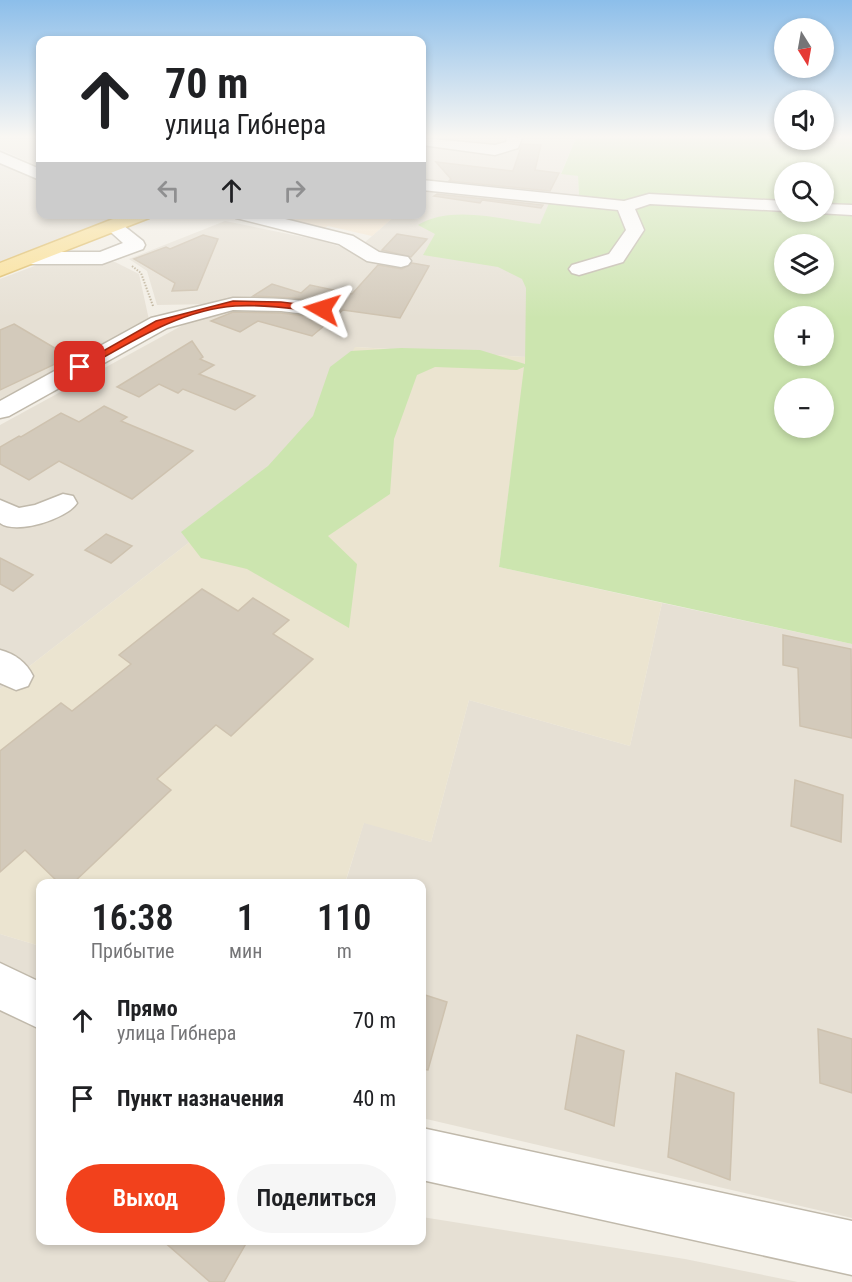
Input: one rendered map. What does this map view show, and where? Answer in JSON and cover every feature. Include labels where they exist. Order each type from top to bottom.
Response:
[{"type":"main road","points":[[0,270],[128,219]]},
{"type":"street","points":[[550,198],[625,206],[649,199],[774,205]]},
{"type":"street","points":[[579,269],[616,258],[635,230],[625,206]]},
{"type":"street","points":[[834,209],[852,210]]},
{"type":"street","points":[[262,219],[346,240],[374,257],[400,261]]},
{"type":"street","points":[[32,258],[102,258],[136,245],[113,226]]},
{"type":"street","points":[[0,411],[159,323],[233,304],[322,309]]},
{"type":"street","points":[[0,509],[14,519],[42,513],[63,503]]},
{"type":"street","points":[[0,986],[36,1004]]},
{"type":"street","points":[[426,1155],[852,1248]]},
{"type":"path","points":[[115,253],[141,273],[159,323]]},
{"type":"shaded area","points":[[0,198],[36,198],[36,219],[114,219],[112,221],[0,265]]},
{"type":"shaded area","points":[[426,198],[554,198],[552,198],[527,254],[526,357],[356,347],[280,472],[0,689],[0,425],[183,325],[223,308],[277,303],[157,305],[147,271],[129,259],[225,221],[318,240],[355,251],[391,219],[426,219]]},
{"type":"shaded area","points":[[282,219],[391,219],[372,236],[328,226],[324,228]]},
{"type":"shaded area","points":[[45,262],[115,262],[139,274],[149,320],[0,399],[0,279]]},
{"type":"shaded area","points":[[355,347],[526,357],[499,567],[662,603],[630,746],[469,700],[431,842],[364,823],[346,879],[36,879],[36,945],[0,934],[0,689],[280,472]]},
{"type":"shaded area","points":[[662,603],[852,644],[852,1218],[426,1119],[426,879],[347,879],[364,822],[431,842],[469,700],[630,746]]},
{"type":"shaded area","points":[[0,934],[36,945],[36,1245],[426,1245],[426,1218],[685,1259],[798,1282],[0,1282]]},
{"type":"green space","points":[[551,198],[774,198],[774,222],[834,222],[834,198],[852,198],[852,644],[499,567],[524,367],[517,370],[435,367],[417,375],[394,439],[390,494],[328,536],[357,564],[349,628],[247,569],[201,558],[181,532],[268,466],[313,416],[330,367],[351,351],[401,348],[480,350],[525,364],[526,288],[522,279],[498,267],[423,255],[435,234],[418,225],[446,215],[494,217],[540,224]]},
{"type":"building","points":[[446,198],[474,198],[543,205],[541,208],[482,200],[480,203]]},
{"type":"building","points":[[397,234],[427,239],[411,257],[382,250]]},
{"type":"building","points":[[203,235],[218,239],[197,290],[172,291],[175,283],[134,259],[166,247],[170,249]]},
{"type":"building","points":[[412,263],[429,266],[400,318],[343,310],[312,336],[258,321],[240,332],[211,321],[233,312],[281,313],[322,318],[330,316],[335,310],[329,304],[294,298],[253,296],[272,284],[301,293],[310,285],[352,294],[378,265],[402,269]]},
{"type":"building","points":[[14,324],[70,357],[0,390],[0,330]]},
{"type":"building","points":[[192,341],[203,357],[200,359],[214,365],[199,374],[255,396],[235,410],[183,389],[178,393],[159,384],[139,397],[117,387]]},
{"type":"building","points":[[104,406],[127,417],[121,421],[193,451],[132,499],[59,461],[29,480],[0,464],[0,447],[19,436],[21,437],[61,413],[79,422]]},
{"type":"building","points":[[106,534],[132,546],[111,563],[85,550]]},
{"type":"building","points":[[0,558],[33,575],[13,591],[0,584]]},
{"type":"building","points":[[202,589],[238,611],[253,598],[289,620],[273,634],[313,659],[231,736],[216,725],[157,779],[171,790],[77,879],[55,879],[25,850],[0,872],[0,751],[61,703],[72,711],[131,664],[119,655]]},
{"type":"building","points":[[783,635],[851,649],[852,738],[800,726],[798,668],[783,665]]},
{"type":"building","points":[[795,780],[843,795],[841,842],[791,826]]},
{"type":"building","points":[[426,995],[447,1002],[428,1070],[426,1070]]},
{"type":"building","points":[[818,1029],[852,1039],[852,1093],[820,1083]]},
{"type":"building","points":[[577,1035],[624,1051],[614,1126],[565,1109]]},
{"type":"building","points":[[676,1073],[734,1093],[730,1180],[668,1157]]},
{"type":"building","points":[[168,1245],[245,1245],[224,1282],[210,1282]]},
{"type":"route","points":[[80,367],[159,323],[206,310],[233,304],[322,309]]}]
